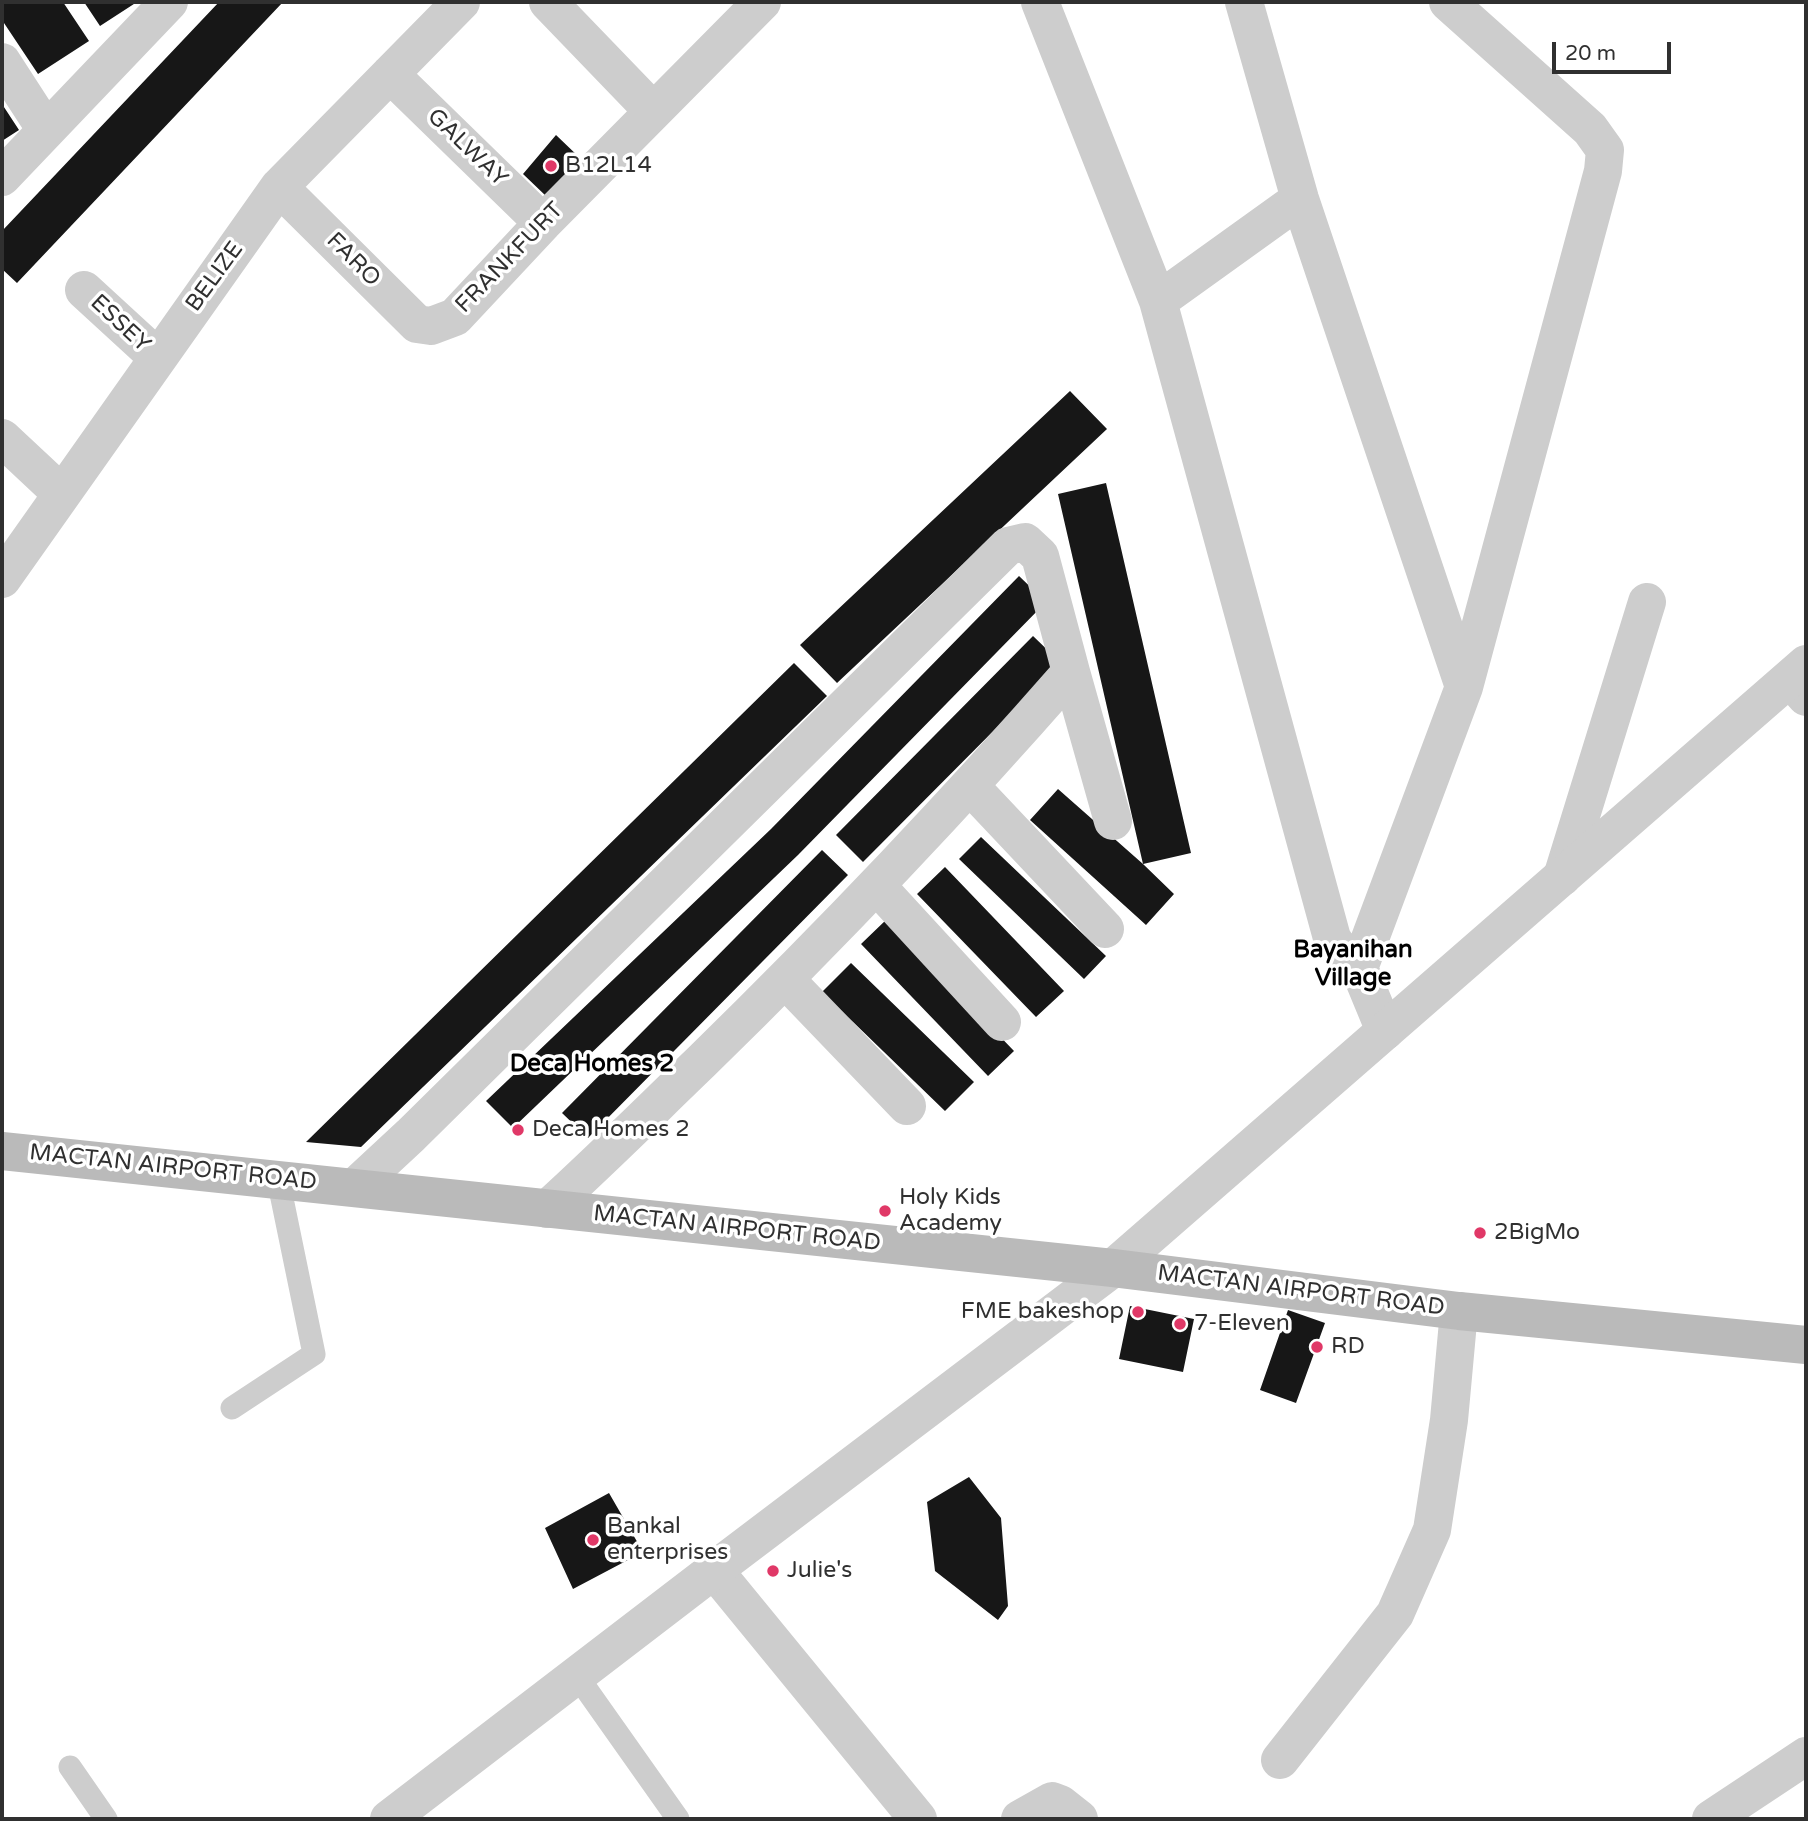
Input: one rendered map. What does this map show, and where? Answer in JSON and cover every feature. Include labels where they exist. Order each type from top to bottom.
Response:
[{"type":"main road","name":"MACTAN AIRPORT ROAD","points":[[2,1151],[1113,1268],[1459,1311],[1806,1345]]},
{"type":"street","name":"BELIZE","points":[[2,579],[279,187],[461,2]]},
{"type":"street","points":[[548,2],[653,111]]},
{"type":"street","name":"FRANKFURT","points":[[431,326],[455,317],[543,223],[762,2]]},
{"type":"street","points":[[1040,2],[1158,301],[1332,937],[1342,954],[1359,968],[1385,1031]]},
{"type":"street","points":[[1244,2],[1300,199],[1464,687]]},
{"type":"street","points":[[1359,968],[1464,687],[1603,171],[1605,150],[1590,129],[1448,2]]},
{"type":"street","points":[[2,177],[167,3]]},
{"type":"street","points":[[2,62],[46,130]]},
{"type":"street","name":"GALWAY","points":[[390,74],[543,223]]},
{"type":"street","name":"FARO","points":[[279,187],[417,324],[431,326]]},
{"type":"street","points":[[1158,301],[1300,199]]},
{"type":"street","name":"ESSEY","points":[[84,290],[157,357]]},
{"type":"street","points":[[2,438],[62,494]]},
{"type":"street","points":[[355,1187],[411,1135],[1008,546],[1025,542],[1040,556],[1113,821]]},
{"type":"street","points":[[1562,877],[1647,602]]},
{"type":"street","points":[[547,1209],[586,1174],[877,886],[971,787],[1071,673]]},
{"type":"street","points":[[389,1819],[1113,1268],[1562,877],[1801,680]]},
{"type":"street","points":[[971,787],[1105,929]]},
{"type":"street","points":[[877,886],[1002,1022]]},
{"type":"street","points":[[785,979],[907,1106]]},
{"type":"street","points":[[1280,1760],[1395,1614],[1432,1530],[1449,1420],[1459,1311]]},
{"type":"street","points":[[714,1570],[918,1819]]},
{"type":"street","points":[[1711,1819],[1806,1756]]},
{"type":"street","points":[[1020,1819],[1052,1801],[1079,1819]]},
{"type":"lane","points":[[232,1408],[314,1354],[278,1179]]},
{"type":"lane","points":[[578,1676],[678,1819]]},
{"type":"lane","points":[[70,1767],[106,1819]]},
{"type":"building","points":[[2,2],[63,2],[89,41],[38,74],[2,20]]},
{"type":"building","points":[[84,2],[137,2],[100,26]]},
{"type":"building","points":[[219,2],[283,2],[17,283],[2,269],[2,231]]},
{"type":"building","points":[[2,104],[19,130],[2,141]]},
{"type":"building","name":"B12L14","points":[[556,135],[580,158],[547,197],[523,174]]},
{"type":"building","points":[[1070,391],[1107,429],[837,683],[800,645]]},
{"type":"building","points":[[1106,483],[1191,853],[1143,864],[1058,494]]},
{"type":"building","points":[[1019,576],[1046,602],[798,855],[513,1128],[486,1101],[771,829]]},
{"type":"building","points":[[1033,636],[1061,663],[863,862],[836,835]]},
{"type":"building","points":[[794,663],[827,696],[361,1147],[306,1142]]},
{"type":"building","points":[[1058,789],[1174,894],[1146,925],[1030,820]]},
{"type":"building","points":[[981,837],[1106,956],[1084,979],[959,859]]},
{"type":"building","points":[[822,850],[848,875],[588,1138],[562,1113]]},
{"type":"building","points":[[945,867],[1064,991],[1036,1017],[917,894]]},
{"type":"building","points":[[887,919],[1014,1051],[988,1076],[861,944]]},
{"type":"building","points":[[851,963],[974,1082],[945,1111],[822,992]]},
{"type":"building","points":[[1130,1306],[1194,1319],[1183,1372],[1119,1359]]},
{"type":"building","points":[[1288,1310],[1325,1323],[1296,1403],[1260,1390]]},
{"type":"building","points":[[969,1477],[1001,1518],[1008,1606],[998,1620],[935,1571],[927,1502]]},
{"type":"building","name":"Bankal enterprises","points":[[609,1493],[643,1552],[573,1589],[545,1528]]},
{"type":"place","name":"B12L14","points":[[551,166]]},
{"type":"place","name":"Deca Homes 2","points":[[518,1130]]},
{"type":"place","name":"Holy Kids Academy","points":[[885,1211]]},
{"type":"place","name":"2BigMo","points":[[1480,1233]]},
{"type":"place","name":"FME bakeshop","points":[[1138,1312]]},
{"type":"place","name":"7-Eleven","points":[[1180,1324]]},
{"type":"place","name":"RD","points":[[1317,1347]]},
{"type":"place","name":"Bankal enterprises","points":[[593,1540]]},
{"type":"place","name":"Julie's","points":[[773,1571]]},
{"type":"district","name":"Bayanihan Village","points":[[1353,965]]},
{"type":"district","name":"Deca Homes 2","points":[[592,1065]]}]
